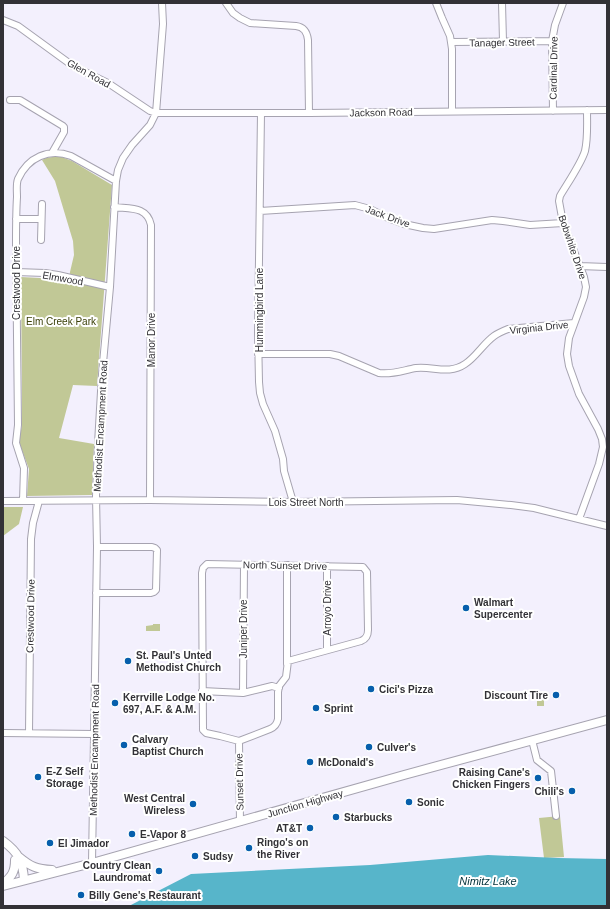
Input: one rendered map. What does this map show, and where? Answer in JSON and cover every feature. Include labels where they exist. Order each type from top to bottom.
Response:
[{"type":"main road","name":"Junction Highway","points":[[3,885],[92,863],[339,793],[607,720]]},
{"type":"main road","points":[[4,842],[9,845],[16,857],[23,871],[24,880]]},
{"type":"main road","points":[[16,857],[34,868],[59,871]]},
{"type":"main road","points":[[3,885],[14,870],[16,857]]},
{"type":"street","name":"Methodist Encampment Road","points":[[92,863],[98,444],[102,374],[110,287],[116,181],[118,170],[123,158],[150,124],[156,113],[163,24],[162,3]]},
{"type":"street","points":[[226,3],[233,13],[250,23],[296,26],[306,30],[308,35],[308,113]]},
{"type":"street","points":[[436,3],[450,36],[451,42],[452,111]]},
{"type":"street","points":[[502,3],[503,42]]},
{"type":"street","name":"Cardinal Drive","points":[[553,111],[552,41],[555,25],[563,3]]},
{"type":"street","name":"Glen Road","points":[[3,20],[18,26],[73,66],[108,83],[150,111],[156,113]]},
{"type":"street","name":"Tanager Street","points":[[451,42],[552,41]]},
{"type":"street","points":[[10,100],[20,100],[63,126],[64,132],[52,153]]},
{"type":"street","name":"Bobwhite Drive","points":[[579,519],[599,464],[603,447],[602,438],[579,394],[569,366],[567,354],[569,338],[584,297],[586,287],[584,277],[563,223],[559,201],[560,196],[584,152],[587,141],[587,110]]},
{"type":"street","name":"Jackson Road","points":[[156,113],[607,110]]},
{"type":"street","name":"Hummingbird Lane","points":[[261,113],[258,354],[259,382],[263,404],[275,431],[293,502]]},
{"type":"street","name":"Crestwood Drive","points":[[22,501],[24,468],[16,443],[18,425],[16,272],[17,181],[26,165],[33,159],[52,153],[58,153],[71,156],[116,181]]},
{"type":"street","points":[[41,240],[42,204]]},
{"type":"street","name":"Jack Drive","points":[[260,211],[355,205],[370,209],[404,224],[434,229],[492,220],[530,225],[563,223]]},
{"type":"street","name":"Manor Drive","points":[[114,207],[139,210],[145,213],[149,218],[151,225],[150,500]]},
{"type":"street","points":[[16,219],[41,219]]},
{"type":"street","points":[[579,266],[607,267]]},
{"type":"street","name":"Elmwood","points":[[16,272],[58,275],[110,287]]},
{"type":"street","name":"Virginia Drive","points":[[258,354],[330,354],[339,356],[384,374],[416,368],[449,370],[463,366],[494,335],[508,329],[574,323]]},
{"type":"street","name":"Lois Street North","points":[[3,501],[150,500],[293,502],[457,500],[534,508],[607,526]]},
{"type":"street","name":"Crestwood Drive","points":[[28,732],[31,539],[33,523],[39,501]]},
{"type":"street","points":[[96,593],[154,592],[156,590],[157,550],[152,547],[97,547]]},
{"type":"street","name":"North Sunset Drive","points":[[202,691],[202,573],[203,568],[207,564],[363,566],[367,572],[367,636],[361,641],[327,650]]},
{"type":"street","name":"Juniper Drive","points":[[243,693],[244,564]]},
{"type":"street","points":[[279,688],[272,686],[243,693],[202,691],[202,727],[204,732],[239,742],[276,726],[278,720],[278,692],[286,677],[287,666],[287,565]]},
{"type":"street","name":"Arroyo Drive","points":[[327,566],[327,650]]},
{"type":"street","points":[[287,666],[288,661],[327,650]]},
{"type":"street","points":[[3,732],[94,734]]},
{"type":"street","points":[[532,740],[537,760],[551,771],[556,816]]},
{"type":"street","name":"Sunset Drive","points":[[239,742],[240,822]]},
{"type":"green space","name":"Elm Creek Park","points":[[59,156],[72,161],[112,185],[97,386],[73,385],[59,438],[94,444],[92,495],[27,496],[29,469],[20,445],[22,425],[21,277],[69,281],[74,255],[73,241],[55,181],[42,160]]},
{"type":"green space","points":[[3,507],[23,507],[19,524],[3,536]]},
{"type":"green space","points":[[160,624],[160,631],[146,631],[146,626]]},
{"type":"green space","points":[[537,692],[544,692],[544,706],[537,706]]},
{"type":"green space","points":[[560,816],[564,857],[544,858],[539,818]]},
{"type":"water","name":"Nimitz Lake","points":[[488,855],[607,859],[607,906],[129,906],[191,874],[370,865]]},
{"type":"place","name":"Walmart Supercenter","points":[[466,608]]},
{"type":"place","name":"St. Paul's Unted Methodist Church","points":[[128,661]]},
{"type":"place","name":"Cici's Pizza","points":[[371,689]]},
{"type":"place","name":"Discount Tire","points":[[556,695]]},
{"type":"place","name":"Kerrville Lodge No. 697, A.F. & A.M.","points":[[115,703]]},
{"type":"place","name":"Sprint","points":[[316,708]]},
{"type":"place","name":"Calvary Baptist Church","points":[[124,745]]},
{"type":"place","name":"Culver's","points":[[369,747]]},
{"type":"place","name":"McDonald's","points":[[310,762]]},
{"type":"place","name":"E-Z Self Storage","points":[[38,777]]},
{"type":"place","name":"Raising Cane's Chicken Fingers","points":[[538,778]]},
{"type":"place","name":"Chili's","points":[[572,791]]},
{"type":"place","name":"Sonic","points":[[409,802]]},
{"type":"place","name":"West Central Wireless","points":[[193,804]]},
{"type":"place","name":"Starbucks","points":[[336,817]]},
{"type":"place","name":"AT&T","points":[[310,828]]},
{"type":"place","name":"E-Vapor 8","points":[[132,834]]},
{"type":"place","name":"El Jimador","points":[[50,843]]},
{"type":"place","name":"Ringo's on the River","points":[[249,848]]},
{"type":"place","name":"Sudsy","points":[[195,856]]},
{"type":"place","name":"Country Clean Laundromat","points":[[159,871]]},
{"type":"place","name":"Billy Gene's Restaurant","points":[[81,895]]}]
